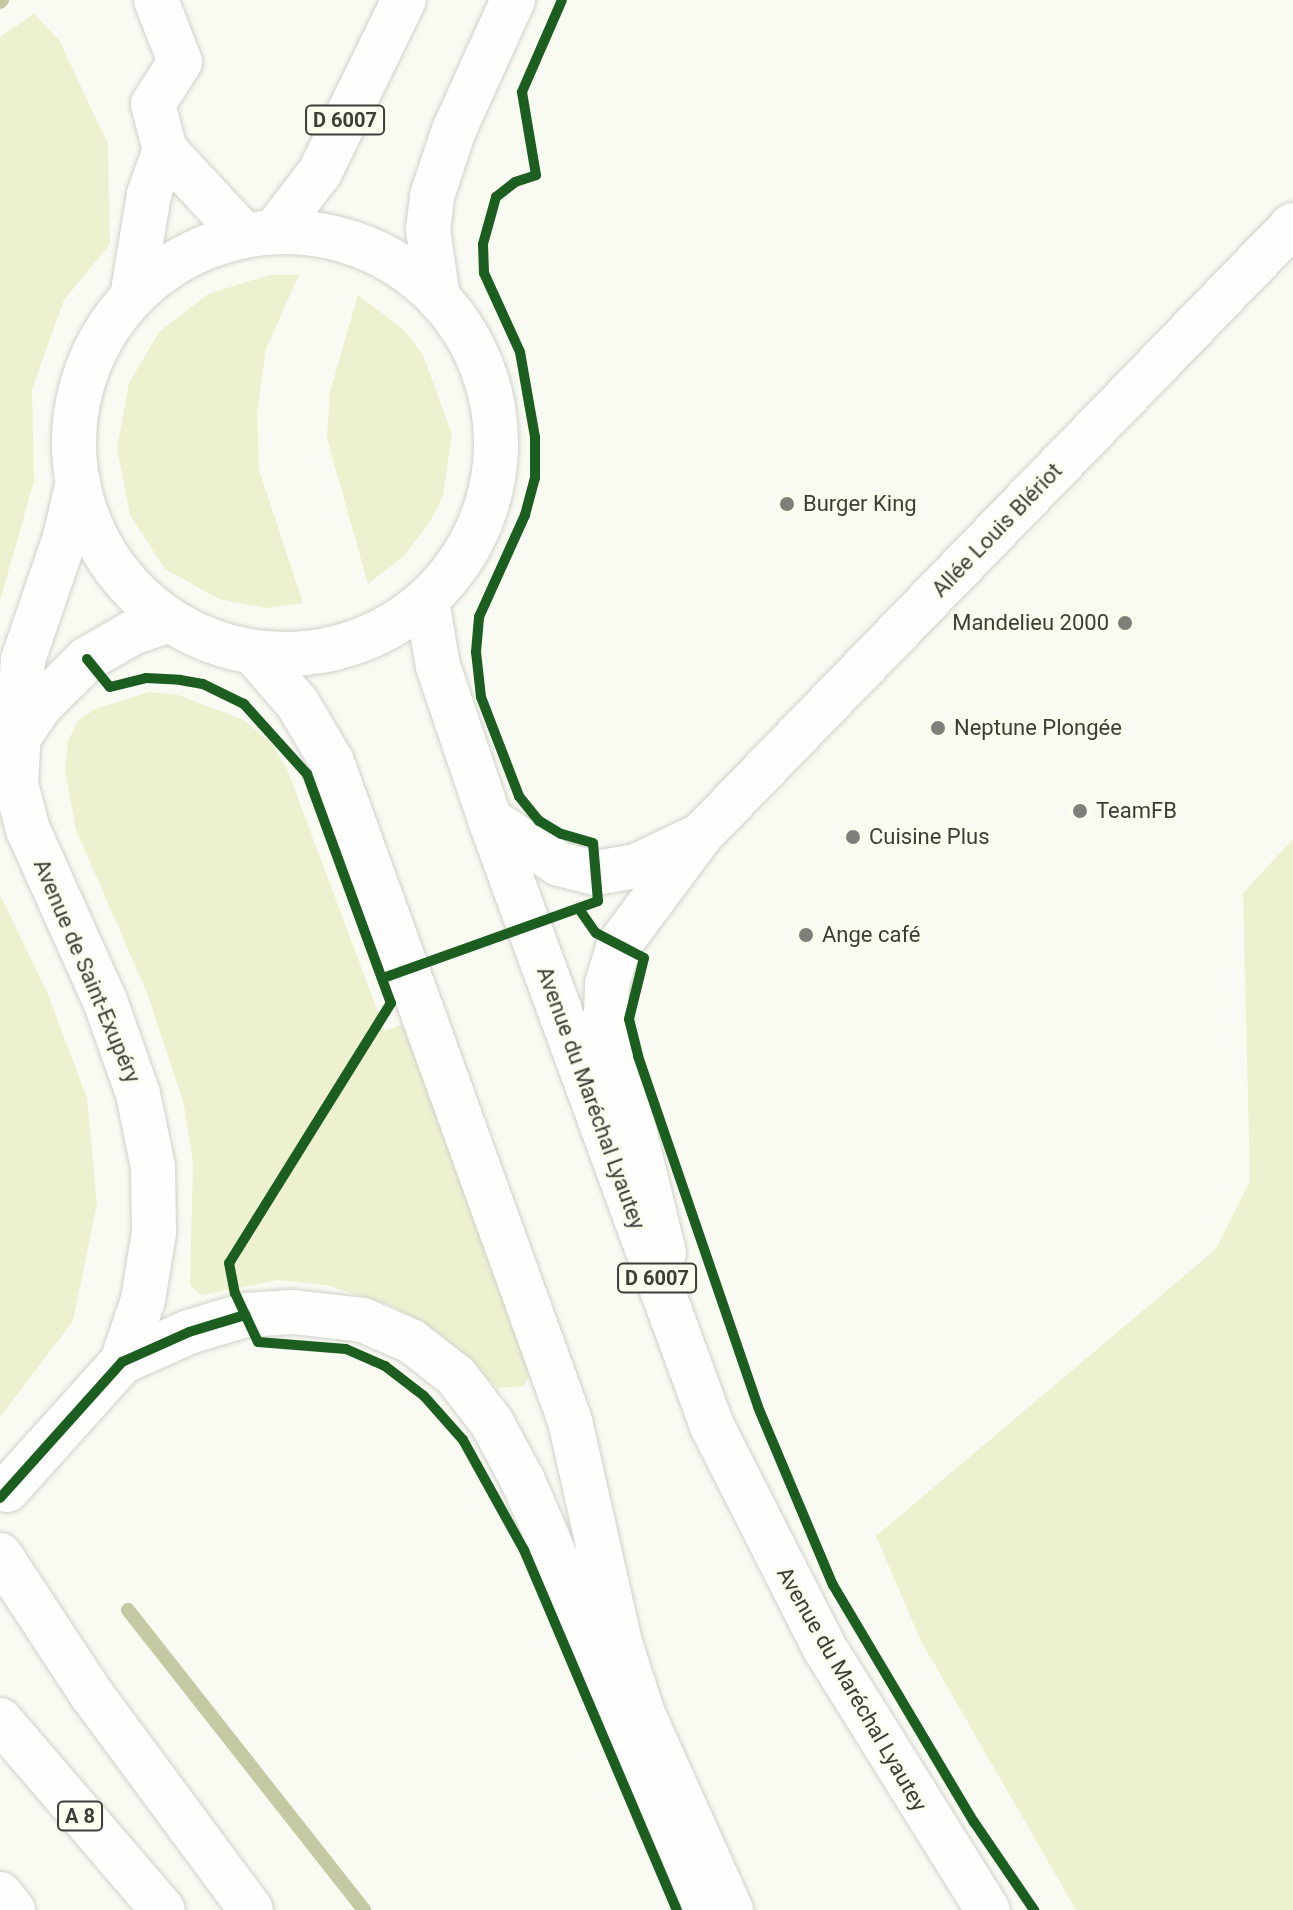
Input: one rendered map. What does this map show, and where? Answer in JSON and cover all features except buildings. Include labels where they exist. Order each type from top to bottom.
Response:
[{"type":"main road","points":[[156,0],[180,62],[153,104],[165,150],[259,234]]},
{"type":"main road","name":"D 6007","points":[[259,234],[320,172],[404,0]]},
{"type":"main road","points":[[438,298],[428,230],[432,196],[454,130],[513,0]]},
{"type":"main road","points":[[132,297],[149,194],[165,150]]},
{"type":"main road","name":"Allée Louis Blériot","points":[[701,835],[1293,225]]},
{"type":"main road","points":[[306,230],[350,239],[416,277],[438,298],[471,345],[490,393],[497,444],[490,496],[466,557],[427,601],[358,642],[317,652],[253,652],[214,644],[167,621],[139,601],[111,566],[78,482],[75,416],[86,377],[94,352],[132,297],[184,257],[259,234],[306,230]]},
{"type":"main road","name":"Avenue de Saint-Exupéry","points":[[7,1490],[122,1362],[143,1300],[152,1246],[153,1167],[138,1094],[105,1001],[28,830],[16,784],[23,660],[65,537],[78,482]]},
{"type":"main road","name":"Avenue du Maréchal Lyautey","points":[[427,601],[438,666],[490,820],[685,1353],[731,1468],[824,1647],[988,1910]]},
{"type":"main road","points":[[17,740],[39,707],[87,659],[132,633],[167,621]]},
{"type":"main road","points":[[253,652],[298,704],[332,762],[570,1421],[620,1643],[643,1714],[731,1910]]},
{"type":"main road","points":[[490,820],[559,864],[596,873],[636,866],[701,835]]},
{"type":"main road","points":[[685,1353],[632,1108],[606,1015],[607,984],[619,945],[701,835]]},
{"type":"main road","points":[[122,1362],[189,1332],[245,1315],[293,1312],[363,1320],[411,1341],[456,1376],[492,1423],[523,1481],[707,1910]]},
{"type":"main road","points":[[0,1555],[92,1695],[251,1910]]},
{"type":"main road","name":"A 8","points":[[0,1720],[163,1910]]},
{"type":"main road","points":[[0,1894],[12,1910]]},
{"type":"main road","points":[[0,1900],[12,1910]]},
{"type":"green space","points":[[34,14],[59,40],[108,144],[110,244],[64,300],[32,389],[34,481],[0,601],[0,37]]},
{"type":"green space","points":[[269,275],[299,275],[266,349],[257,413],[259,470],[303,603],[266,608],[219,599],[165,569],[130,515],[117,448],[129,383],[159,332],[208,294]]},
{"type":"green space","points":[[358,295],[403,329],[423,355],[452,434],[443,496],[429,523],[404,556],[368,584],[327,438],[330,392]]},
{"type":"green space","points":[[149,692],[178,695],[244,720],[271,743],[287,769],[385,1031],[408,1022],[532,1371],[524,1386],[498,1388],[439,1333],[390,1305],[326,1285],[279,1280],[201,1295],[190,1285],[193,1162],[184,1105],[148,995],[76,830],[65,770],[68,741],[78,721],[95,709]]},
{"type":"green space","points":[[1293,839],[1293,1910],[1076,1910],[921,1641],[876,1536],[1216,1249],[1250,1181],[1243,893]]},
{"type":"green space","points":[[0,895],[47,992],[87,1098],[97,1204],[73,1321],[0,1417]]},
{"type":"waterway","points":[[128,1610],[364,1910]]},
{"type":"cycle path","points":[[383,978],[598,901],[593,843],[561,834],[539,821],[519,796],[481,697],[476,652],[479,617],[525,515],[535,478],[535,437],[520,352],[484,273],[483,244],[496,197],[515,182],[536,175],[522,92],[562,0]]},
{"type":"cycle path","points":[[87,659],[110,687],[146,678],[180,680],[203,684],[244,704],[307,774],[391,1003],[229,1263],[235,1293],[258,1342],[346,1349],[385,1366],[424,1396],[463,1440],[524,1550],[677,1910]]},
{"type":"cycle path","points":[[579,909],[596,933],[644,958],[629,1019],[638,1056],[758,1407],[833,1585],[974,1822],[1034,1910]]},
{"type":"cycle path","points":[[0,1498],[122,1362],[189,1332],[245,1315]]},
{"type":"place","name":"Burger King","points":[[787,504]]},
{"type":"place","name":"Mandelieu 2000","points":[[1125,623]]},
{"type":"place","name":"Neptune Plongée","points":[[938,728]]},
{"type":"place","name":"TeamFB","points":[[1080,811]]},
{"type":"place","name":"Cuisine Plus","points":[[853,837]]},
{"type":"place","name":"Ange café","points":[[806,935]]}]
